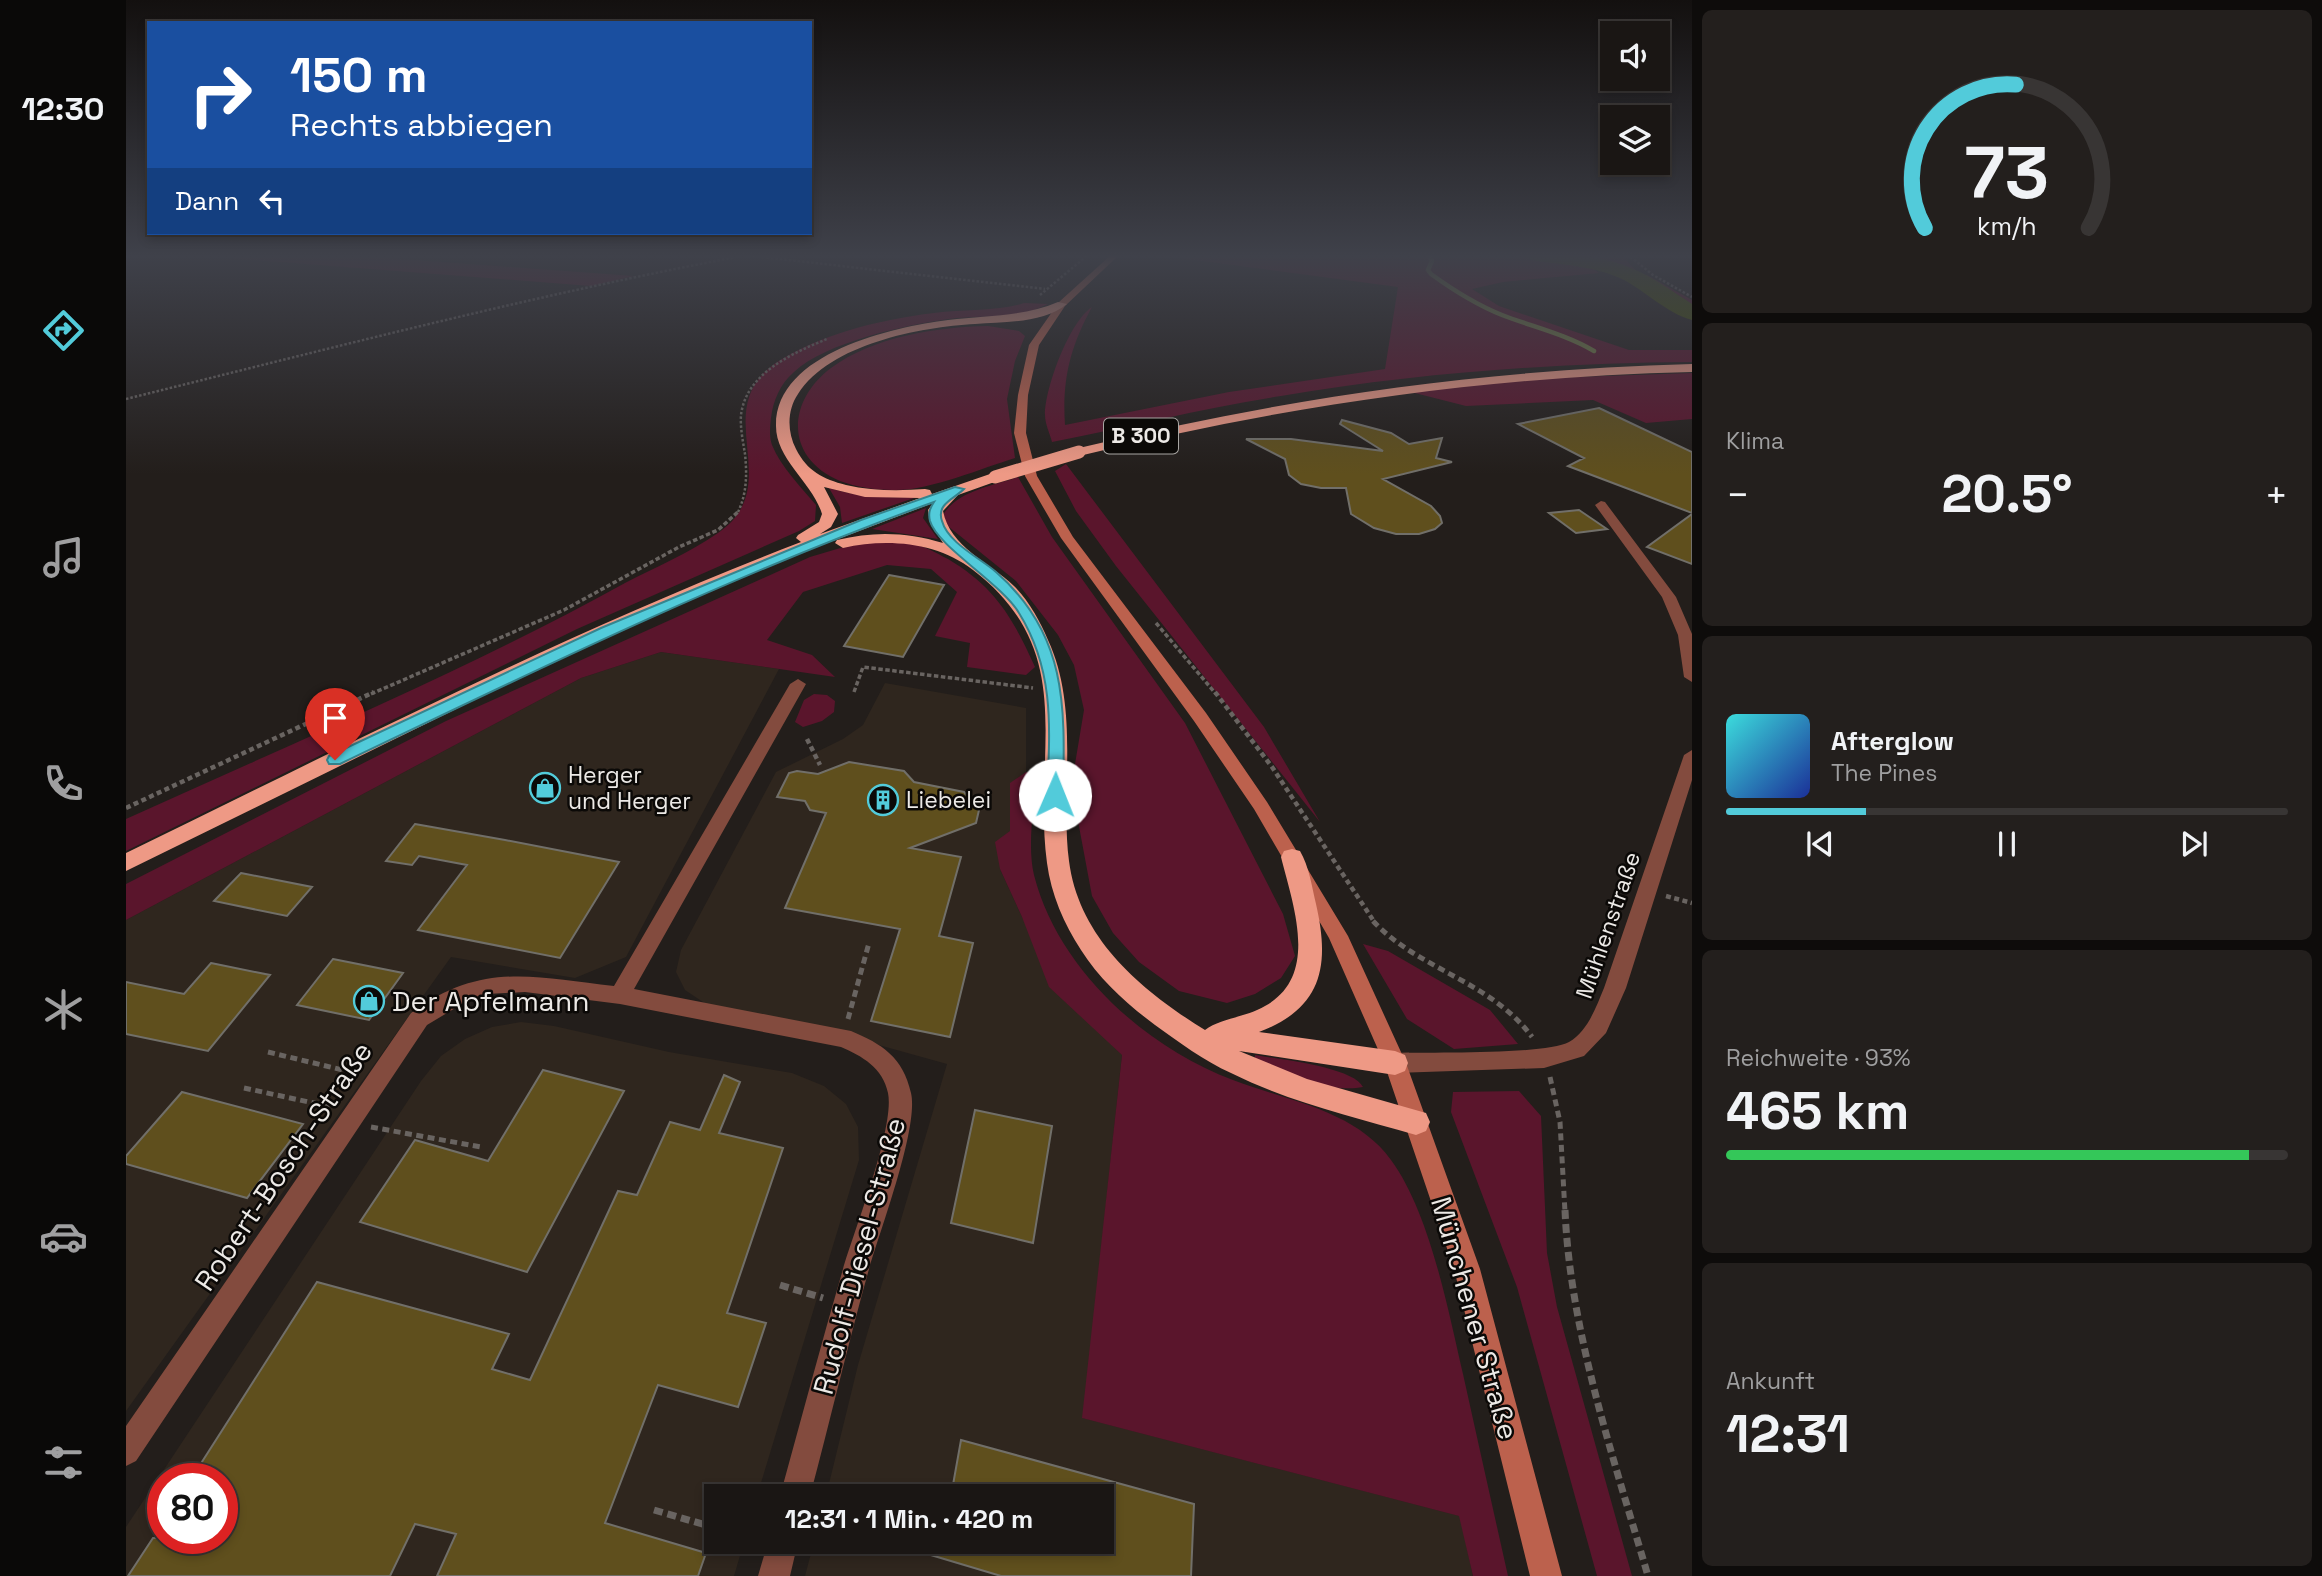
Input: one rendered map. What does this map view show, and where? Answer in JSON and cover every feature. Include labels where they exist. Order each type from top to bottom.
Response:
[{"type":"highway","points":[[725,579],[813,533],[829,519],[829,508],[786,443],[782,429],[786,402],[795,387],[808,373],[828,359],[872,340],[920,328]]},
{"type":"highway","name":"B 300","points":[[126,863],[508,676],[725,579],[865,523],[995,477],[1079,452],[1193,425],[1380,390],[1505,376],[1692,368]]},
{"type":"highway","points":[[806,475],[827,485],[863,494],[893,495],[959,489]]},
{"type":"highway","points":[[959,489],[939,503],[935,515],[942,532],[969,559],[993,576],[1025,611],[1052,673],[1058,716],[1055,819],[1059,867],[1068,902],[1095,952],[1121,982],[1178,1028],[1242,1066],[1326,1097],[1416,1122]]},
{"type":"highway","points":[[725,579],[871,537],[919,540],[969,559]]},
{"type":"highway","points":[[1215,1036],[1277,1013],[1296,995],[1309,974],[1311,935],[1292,857]]},
{"type":"highway","points":[[1178,1028],[1395,1063]]},
{"type":"main road","name":"Münchener Straße","points":[[1044,328],[1034,345],[1029,365],[1020,433],[1031,476],[1066,538],[1200,717],[1261,806],[1338,936],[1395,1063],[1467,1269],[1546,1576]]},
{"type":"street","points":[[1601,505],[1669,597],[1685,635],[1692,677]]},
{"type":"street","points":[[621,995],[798,684]]},
{"type":"street","name":"Mühlenstraße","points":[[1395,1063],[1544,1058],[1576,1049],[1598,1027],[1615,988],[1644,891],[1692,755]]},
{"type":"street","name":"Robert-Bosch-Straße","points":[[126,1451],[419,1018],[445,1000],[472,989],[501,984],[621,995]]},
{"type":"street","name":"Rudolf-Diesel-Straße","points":[[621,995],[843,1038],[872,1050],[889,1068],[900,1094],[896,1136],[798,1484]]},
{"type":"street","points":[[774,1576],[780,1554]]},
{"type":"path","points":[[126,399],[416,328]]},
{"type":"path","points":[[126,808],[392,684],[564,610],[679,547],[718,530],[736,516],[742,504],[747,479],[741,416],[746,397],[755,382],[783,358],[834,337]]},
{"type":"path","points":[[1150,615],[1209,685],[1272,767],[1370,918],[1391,940],[1493,999],[1525,1025],[1544,1058],[1560,1107],[1569,1260],[1601,1412],[1648,1576]]},
{"type":"path","points":[[854,692],[863,667],[1054,690]]},
{"type":"path","points":[[807,739],[820,765]]},
{"type":"path","points":[[843,1038],[869,943]]},
{"type":"path","points":[[268,1052],[378,1078]]},
{"type":"path","points":[[244,1088],[351,1118],[481,1147]]},
{"type":"path","points":[[780,1285],[847,1305]]},
{"type":"path","points":[[654,1510],[704,1525]]},
{"type":"shaded area","points":[[857,328],[904,328],[867,336],[808,361],[789,377],[775,399],[771,418],[772,445],[792,476],[816,505],[815,521],[799,531],[577,629],[126,851],[126,819],[503,647],[718,533],[738,513],[747,492],[748,399],[759,378],[782,359]]},
{"type":"shaded area","points":[[998,328],[1019,331],[1025,336],[1015,361],[1007,399],[1015,458],[906,490],[852,485],[822,471],[809,458],[801,444],[798,429],[806,397],[816,382],[831,368],[866,348],[906,336],[947,329]]},
{"type":"shaded area","points":[[1074,328],[1082,328],[1066,378],[1065,425],[1229,392],[1385,369],[1392,328],[1563,328],[1629,350],[1692,350],[1692,362],[1537,367],[1434,375],[1332,388],[1252,401],[1052,442],[1045,415],[1054,373]]},
{"type":"shaded area","points":[[1692,373],[1692,419],[1646,423],[1593,400],[1466,406],[1403,390],[1487,380]]},
{"type":"shaded area","points":[[1066,464],[1264,727],[1320,822],[1116,566],[1076,511],[1055,471]]},
{"type":"shaded area","points":[[1018,477],[1052,537],[1185,723],[1283,914],[1295,956],[1281,978],[1255,994],[1227,1003],[1179,991],[1139,962],[1113,933],[1092,896],[1078,821],[1075,764],[1084,710],[1074,665],[1058,635],[1016,581],[949,527],[942,517],[948,508],[965,495]]},
{"type":"shaded area","points":[[829,488],[873,496],[917,497],[842,523],[840,507]]},
{"type":"shaded area","points":[[926,508],[923,518],[938,539],[872,529]]},
{"type":"shaded area","points":[[864,541],[913,543],[948,559],[964,570],[1001,605],[1019,633],[1035,667],[1026,675],[967,667],[970,643],[935,636],[957,592],[931,569],[887,565],[803,592],[767,640],[812,655],[835,677],[661,652],[581,678],[126,920],[126,884],[446,721],[810,557]]},
{"type":"shaded area","points":[[661,652],[779,669],[626,957],[575,978],[451,957],[126,1411],[126,920],[581,678]]},
{"type":"shaded area","points":[[885,683],[1026,708],[1026,772],[1010,784],[1010,831],[1000,869],[1022,917],[1087,1020],[1122,1055],[1083,1418],[1460,1516],[1473,1576],[805,1576],[811,1554],[1114,1554],[1114,1484],[829,1484],[858,1365],[947,1064],[832,1032],[706,1004],[685,990],[676,972],[681,950],[776,772],[843,739],[863,725]]},
{"type":"shaded area","points":[[814,694],[827,695],[835,701],[834,712],[822,721],[803,727],[795,722],[804,700]]},
{"type":"shaded area","points":[[1026,772],[1037,774],[1031,851],[1034,875],[1046,909],[1063,942],[1084,972],[1138,1025],[1200,1066],[1319,1109],[1359,1129],[1391,1160],[1405,1182],[1427,1234],[1444,1292],[1508,1576],[1473,1576],[1459,1516],[1082,1418],[1122,1055],[1049,987],[1000,869],[995,842],[1010,831],[1010,783]]},
{"type":"shaded area","points":[[1363,944],[1388,951],[1490,1010],[1518,1044],[1454,1049],[1407,1019]]},
{"type":"shaded area","points":[[521,1022],[554,1026],[669,1052],[792,1073],[824,1086],[846,1104],[858,1127],[859,1160],[761,1484],[704,1484],[704,1554],[740,1554],[734,1576],[126,1576],[126,1527],[147,1495],[147,1554],[238,1554],[238,1463],[168,1463],[421,1081],[441,1056],[465,1039],[492,1027]]},
{"type":"shaded area","points":[[1255,1055],[1330,1069],[1356,1080],[1363,1087],[1336,1087],[1308,1081],[1255,1062]]},
{"type":"shaded area","points":[[1519,1091],[1541,1116],[1547,1253],[1557,1307],[1632,1576],[1597,1576],[1517,1287],[1451,1112],[1453,1092]]},
{"type":"building","points":[[1599,408],[1692,452],[1692,513],[1568,466],[1584,458],[1518,424]]},
{"type":"building","points":[[1342,420],[1391,433],[1409,444],[1442,438],[1436,458],[1452,462],[1383,479],[1431,506],[1440,516],[1442,523],[1435,529],[1419,534],[1396,534],[1374,528],[1351,514],[1346,488],[1321,488],[1301,484],[1289,475],[1285,459],[1246,439],[1291,439],[1383,451],[1340,424]]},
{"type":"building","points":[[1579,510],[1607,529],[1576,533],[1549,513]]},
{"type":"building","points":[[1692,514],[1692,564],[1647,547]]},
{"type":"building","points":[[889,575],[944,585],[903,657],[844,646]]},
{"type":"building","points":[[849,762],[904,771],[914,782],[964,792],[979,810],[976,823],[910,848],[961,857],[939,936],[973,943],[950,1037],[871,1021],[900,929],[785,908],[826,813],[810,810],[805,801],[777,797],[789,773],[797,771],[818,774]]},
{"type":"building","points":[[415,824],[619,862],[560,958],[418,930],[467,865],[419,856],[412,865],[386,861]]},
{"type":"building","points":[[241,873],[312,887],[287,916],[214,901]]},
{"type":"building","points":[[333,959],[403,973],[369,1020],[297,1005]]},
{"type":"building","points":[[211,963],[270,975],[208,1051],[126,1034],[126,982],[184,994]]},
{"type":"building","points":[[543,1070],[624,1091],[527,1272],[360,1222],[415,1140],[488,1161]]},
{"type":"building","points":[[724,1075],[740,1082],[719,1133],[783,1148],[727,1313],[766,1323],[738,1407],[658,1385],[605,1523],[704,1552],[698,1576],[437,1576],[456,1534],[415,1524],[390,1576],[128,1576],[147,1547],[147,1554],[238,1554],[238,1463],[201,1463],[317,1282],[509,1334],[492,1369],[530,1380],[618,1191],[637,1195],[670,1122],[700,1130]]},
{"type":"building","points":[[182,1092],[303,1124],[247,1198],[126,1164],[126,1156]]},
{"type":"building","points":[[975,1110],[1052,1126],[1033,1243],[951,1223]]},
{"type":"building","points":[[961,1440],[1194,1504],[1191,1576],[1001,1576],[927,1554],[1114,1554],[1114,1484],[953,1484]]},
{"type":"waterway","points":[[1538,328],[1594,351]]},
{"type":"place","name":"Herger und Herger","points":[[545,788]]},
{"type":"place","name":"Liebelei","points":[[883,800]]},
{"type":"place","name":"Der Apfelmann","points":[[369,1001]]},
{"type":"route","points":[[335,760],[496,681],[725,579],[908,506],[959,489],[939,503],[935,510],[936,523],[953,544],[993,576],[1025,611],[1052,673],[1058,716],[1055,795]]}]
